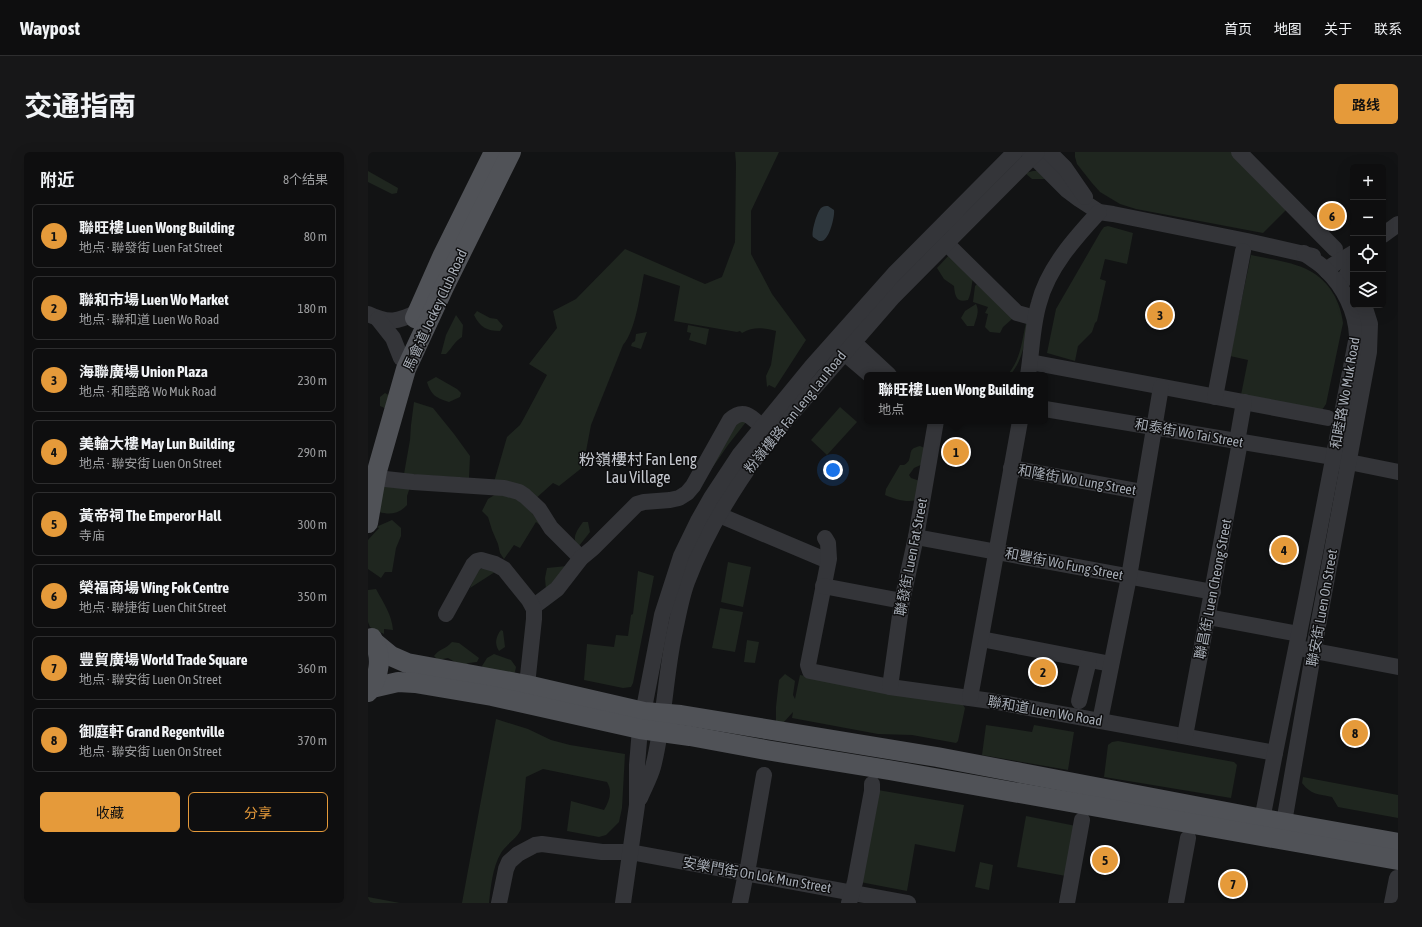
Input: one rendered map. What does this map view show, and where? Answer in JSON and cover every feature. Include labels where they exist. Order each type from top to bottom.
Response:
[{"type":"main road","name":"馬會道 Jockey Club Road","points":[[368,523],[372,471],[395,371],[401,358],[408,334],[442,257],[494,152]]},
{"type":"main road","name":"馬會道 Jockey Club Road","points":[[372,471],[387,432],[406,369],[445,285],[511,152]]},
{"type":"main road","points":[[371,637],[391,656],[407,663],[527,685],[652,721]]},
{"type":"main road","points":[[370,690],[377,676],[379,664],[378,654],[371,637]]},
{"type":"main road","points":[[370,690],[398,682],[415,683],[652,721],[681,715],[937,757],[1282,831],[1398,843]]},
{"type":"main road","points":[[1282,831],[1397,869]]},
{"type":"street","name":"粉嶺樓路 Fan Leng Lau Road","points":[[652,721],[687,582],[700,551],[737,484],[899,268],[1016,152]]},
{"type":"street","points":[[1030,363],[1035,318],[1042,294],[1054,268],[1087,225],[1096,210],[1065,168],[1049,152]]},
{"type":"street","points":[[1240,152],[1335,249]]},
{"type":"street","name":"粉嶺樓路 Fan Leng Lau Road","points":[[652,721],[662,615],[681,556],[711,498],[740,454],[761,426],[843,342],[901,288],[946,243],[1033,153]]},
{"type":"street","name":"和睦路 Wo Muk Road","points":[[1033,153],[1068,190],[1096,210],[1304,253],[1318,258],[1330,268],[1348,279],[1357,336],[1333,457]]},
{"type":"street","points":[[1386,232],[1398,224]]},
{"type":"street","points":[[946,243],[1017,313],[1035,318]]},
{"type":"street","points":[[1215,397],[1243,251]]},
{"type":"street","points":[[1330,268],[1350,254]]},
{"type":"street","name":"和睦路 Wo Muk Road","points":[[1365,308],[1370,334],[1370,352],[1365,377]]},
{"type":"street","points":[[373,316],[389,322],[394,322],[418,312]]},
{"type":"street","points":[[373,316],[393,338],[401,358]]},
{"type":"street","points":[[843,342],[868,372]]},
{"type":"street","points":[[843,342],[886,372]]},
{"type":"street","points":[[1019,372],[1026,362],[1328,418]]},
{"type":"street","name":"聯安街 Luen On Street","points":[[1282,831],[1365,377]]},
{"type":"street","points":[[1100,721],[1129,577],[1161,387]]},
{"type":"street","name":"聯昌街 Luen Cheong Street","points":[[1185,736],[1213,592],[1244,402]]},
{"type":"street","name":"和泰街 Wo Tai Street","points":[[1048,409],[1239,439],[1333,457],[1398,466]]},
{"type":"street","points":[[533,607],[557,589],[581,558],[637,504],[648,501],[675,500],[687,493],[693,486],[730,420],[736,415],[748,415],[761,426]]},
{"type":"street","name":"聯發街 Luen Fat Street","points":[[890,687],[902,601],[916,537],[935,424]]},
{"type":"street","points":[[970,698],[1019,424]]},
{"type":"street","name":"聯安街 Luen On Street","points":[[1261,827],[1333,457]]},
{"type":"street","name":"和泰街 Wo Tai Street","points":[[1350,459],[1398,472]]},
{"type":"street","name":"和隆街 Wo Lung Street","points":[[1011,468],[1143,492]]},
{"type":"street","points":[[372,471],[409,482],[504,488],[518,492],[525,496],[539,509],[551,528],[581,558]]},
{"type":"street","points":[[719,515],[828,561]]},
{"type":"street","name":"和豐街 Wo Fung Street","points":[[916,537],[1213,592]]},
{"type":"street","points":[[826,538],[828,561],[823,586],[902,601]]},
{"type":"street","points":[[446,614],[473,565],[477,561],[481,560],[495,564],[504,569],[533,607],[534,619],[527,685]]},
{"type":"street","name":"聯和道 Luen Wo Road","points":[[823,586],[808,665],[810,671],[890,687],[970,698],[1275,753]]},
{"type":"street","name":"聯安街 Luen On Street","points":[[1208,617],[1298,641]]},
{"type":"street","points":[[981,639],[1112,664]]},
{"type":"street","points":[[1298,641],[1314,651],[1398,667]]},
{"type":"street","points":[[1079,701],[1089,660]]},
{"type":"street","points":[[623,903],[637,805],[637,765],[652,721]]},
{"type":"street","points":[[740,903],[764,775]]},
{"type":"street","points":[[851,898],[872,791],[872,784]]},
{"type":"street","points":[[1067,903],[1082,820]]},
{"type":"street","points":[[1176,903],[1188,838]]},
{"type":"street","name":"安樂門街 On Lok Mun Street","points":[[499,903],[506,869],[509,862],[518,854],[535,845],[542,844],[602,852],[630,852],[746,873],[851,898],[908,903]]},
{"type":"street","points":[[1392,903],[1397,869]]},
{"type":"shaded area","points":[[735,152],[779,152],[751,211],[751,254],[772,294],[806,340],[775,388],[769,385],[767,387],[766,376],[771,365],[776,331],[759,328],[751,329],[742,333],[740,331],[737,332],[674,321],[680,286],[644,274],[637,311],[631,330],[623,345],[591,425],[583,467],[559,486],[553,483],[534,500],[494,482],[507,437],[520,425],[547,375],[529,364],[557,328],[553,311],[576,299],[625,249],[705,284],[722,277],[735,242]]},
{"type":"shaded area","points":[[1075,152],[1234,152],[1289,207],[1263,233],[1136,209],[1120,204],[1100,192],[1077,164]]},
{"type":"shaded area","points":[[368,171],[398,188],[397,193],[392,194],[368,182]]},
{"type":"shaded area","points":[[1037,171],[1046,179],[1032,179],[1025,173]]},
{"type":"shaded area","points":[[828,206],[834,210],[833,221],[827,237],[823,241],[819,241],[813,237],[815,222],[821,208]]},
{"type":"shaded area","points":[[1108,226],[1133,233],[1127,264],[1105,259],[1100,279],[1106,281],[1097,321],[1092,332],[1078,346],[1075,361],[1047,353],[1056,309],[1101,231],[1104,227]]},
{"type":"shaded area","points":[[951,253],[974,275],[968,300],[961,301],[957,298],[954,286],[944,279],[937,268]]},
{"type":"shaded area","points":[[1251,255],[1289,263],[1310,271],[1323,280],[1337,300],[1343,323],[1326,404],[1322,410],[1241,395],[1248,360],[1230,356]]},
{"type":"shaded area","points":[[980,281],[1013,312],[1012,319],[1003,327],[1000,333],[990,332],[985,327],[988,314],[985,313],[988,307],[973,302],[975,286]]},
{"type":"shaded area","points":[[976,304],[978,312],[974,326],[967,326],[961,318],[965,311]]},
{"type":"shaded area","points":[[477,311],[490,318],[497,319],[503,326],[500,331],[484,328],[474,315]]},
{"type":"shaded area","points":[[456,315],[463,325],[462,337],[446,354],[441,354],[446,335]]},
{"type":"shaded area","points":[[1026,323],[1028,323],[1023,350],[1015,368],[1012,372],[1010,372],[1019,355]]},
{"type":"shaded area","points":[[688,325],[709,329],[706,345],[689,340],[691,333],[687,332]]},
{"type":"shaded area","points":[[647,332],[641,349],[631,346],[635,341],[636,334]]},
{"type":"shaded area","points":[[436,377],[457,389],[461,393],[460,397],[449,402],[432,393],[427,382]]},
{"type":"shaded area","points":[[385,393],[401,402],[389,410],[380,406],[380,397]]},
{"type":"shaded area","points":[[414,402],[433,408],[470,456],[469,478],[404,474],[410,440]]},
{"type":"shaded area","points":[[840,407],[857,422],[827,455],[811,440]]},
{"type":"shaded area","points":[[737,422],[746,422],[708,474]]},
{"type":"shaded area","points":[[920,446],[929,450],[925,463],[914,468],[909,475],[911,478],[920,481],[917,500],[905,501],[885,495],[886,489],[900,465],[907,463],[909,461],[911,451]]},
{"type":"shaded area","points":[[370,486],[410,487],[407,496],[407,505],[398,512],[394,513],[379,512]]},
{"type":"shaded area","points":[[496,494],[519,494],[541,526],[536,522],[520,548],[514,545],[504,559],[500,553],[488,517],[482,511],[488,499]]},
{"type":"shaded area","points":[[392,520],[401,528],[401,536],[396,548],[392,572],[385,572],[381,578],[368,569],[368,540],[379,528],[376,527]]},
{"type":"shaded area","points":[[583,522],[588,522],[590,532],[579,546],[576,543],[575,537]]},
{"type":"shaded area","points":[[728,562],[751,567],[743,607],[721,602]]},
{"type":"shaded area","points":[[567,566],[546,590],[545,578],[547,568]]},
{"type":"shaded area","points":[[486,567],[498,570],[470,588],[478,570]]},
{"type":"shaded area","points":[[638,571],[654,576],[633,683],[631,687],[623,688],[584,680],[587,644],[614,647],[616,635],[628,636],[631,615],[633,614]]},
{"type":"shaded area","points":[[376,589],[387,609],[392,624],[393,630],[384,629],[384,634],[370,627],[368,622],[368,590]]},
{"type":"shaded area","points":[[720,608],[743,612],[735,652],[712,648]]},
{"type":"shaded area","points":[[501,630],[503,631],[505,647],[499,651],[496,646],[496,640]]},
{"type":"shaded area","points":[[747,640],[759,642],[755,663],[744,662]]},
{"type":"shaded area","points":[[452,642],[459,643],[479,658],[477,662],[462,666],[448,658],[438,660],[434,656]]},
{"type":"shaded area","points":[[494,654],[511,660],[516,667],[515,672],[509,679],[487,675],[482,666],[487,658]]},
{"type":"shaded area","points":[[785,674],[795,681],[793,695],[795,699],[800,675],[963,705],[965,708],[958,741],[956,743],[912,735],[878,734],[792,718],[793,712],[783,723],[776,721],[779,680]]},
{"type":"shaded area","points":[[496,719],[528,729],[551,740],[570,745],[625,754],[622,808],[619,822],[606,835],[599,837],[567,831],[571,801],[604,810],[609,800],[610,793],[607,782],[543,769],[526,777],[521,829],[517,836],[503,850],[498,859],[492,878],[489,903],[462,903]]},
{"type":"shaded area","points":[[986,725],[1032,732],[1034,725],[1074,732],[1068,770],[982,755]]},
{"type":"shaded area","points":[[1118,741],[1234,762],[1237,765],[1231,798],[1104,777],[1108,745],[1112,742]]},
{"type":"shaded area","points":[[1303,777],[1398,795],[1398,818],[1338,807],[1332,797],[1312,792],[1305,787],[1302,783]]},
{"type":"shaded area","points":[[878,790],[964,805],[955,852],[915,844],[907,891],[860,882]]},
{"type":"shaded area","points":[[1026,816],[1076,826],[1066,876],[1017,867]]},
{"type":"shaded area","points":[[980,862],[993,865],[989,890],[975,887]]},
{"type":"shaded area","points":[[368,897],[400,903],[368,903]]},
{"type":"place","name":"榮福商場 Wing Fok Centre","points":[[1332,216]]},
{"type":"place","name":"海聯廣場 Union Plaza","points":[[1160,315]]},
{"type":"place","name":"聯旺樓 Luen Wong Building","points":[[956,452]]},
{"type":"place","name":"美輪大樓 May Lun Building","points":[[1284,550]]},
{"type":"place","name":"聯和市場 Luen Wo Market","points":[[1043,672]]},
{"type":"place","name":"御庭軒 Grand Regentville","points":[[1355,733]]},
{"type":"place","name":"黃帝祠 The Emperor Hall","points":[[1105,860]]},
{"type":"place","name":"豐貿廣場 World Trade Square","points":[[1233,884]]},
{"type":"district","name":"粉嶺樓村 Fan Leng Lau Village","points":[[638,468]]}]
